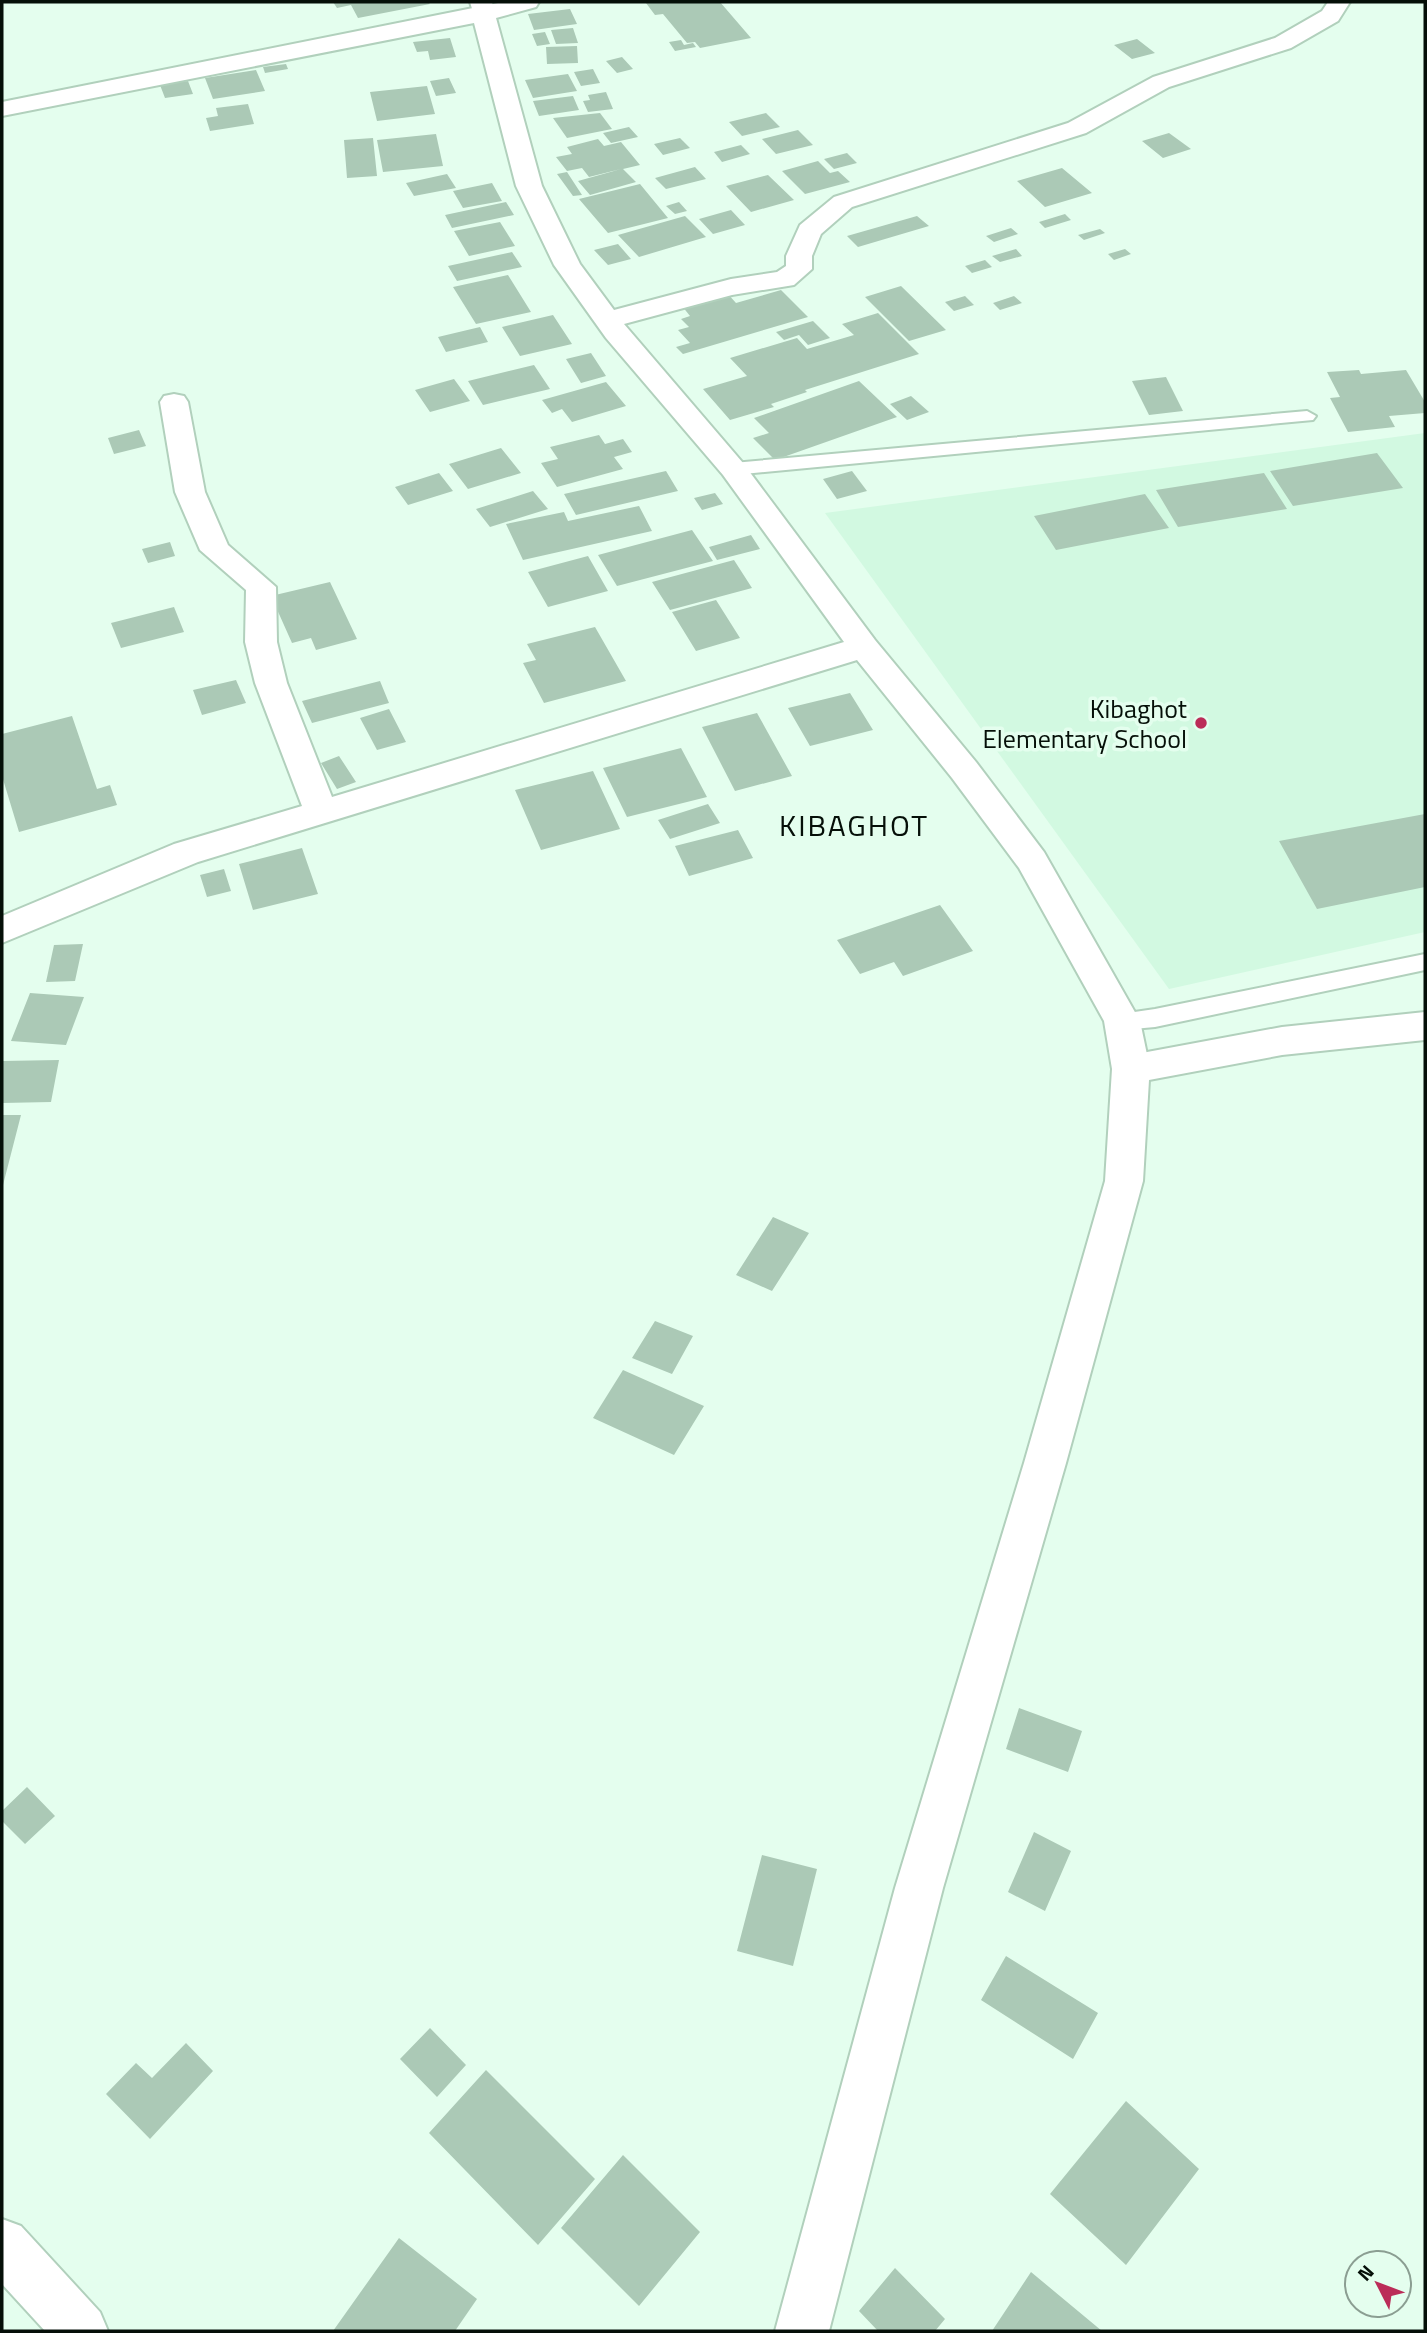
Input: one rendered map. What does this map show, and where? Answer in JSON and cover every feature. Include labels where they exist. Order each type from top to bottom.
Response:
[{"type":"street","points":[[2,109],[482,8],[528,2]]},
{"type":"street","points":[[607,320],[731,287],[785,279],[799,269],[799,256],[809,231],[842,202],[1077,128],[1161,82],[1283,43],[1330,16],[1339,2]]},
{"type":"street","points":[[482,8],[529,186],[567,265],[607,320],[733,469],[864,647],[964,770],[1031,861],[1122,1021],[1131,1069],[1124,1181],[1045,1463],[919,1888],[802,2331]]},
{"type":"street","points":[[174,402],[190,492],[215,550],[261,587],[261,642],[271,683],[320,810]]},
{"type":"street","points":[[2,930],[186,853],[320,810],[864,647]]},
{"type":"street","points":[[1131,1069],[1282,1041],[1425,1026]]},
{"type":"street","points":[[2,2245],[81,2331]]},
{"type":"lane","points":[[733,469],[1307,416]]},
{"type":"lane","points":[[1122,1021],[1155,1018],[1425,962]]},
{"type":"shaded area","name":"Kibaghot Elementary School","points":[[1425,433],[1425,932],[1169,989],[825,513]]},
{"type":"building","points":[[333,2],[430,4],[358,18],[351,5],[337,8]]},
{"type":"building","points":[[720,2],[751,38],[700,48],[695,42],[687,43],[663,14],[655,15],[646,3]]},
{"type":"building","points":[[570,9],[577,24],[534,30],[528,14]]},
{"type":"building","points":[[573,28],[578,43],[556,44],[551,30]]},
{"type":"building","points":[[545,32],[550,44],[537,46],[532,34]]},
{"type":"building","points":[[450,38],[456,57],[430,60],[428,51],[417,52],[413,42]]},
{"type":"building","points":[[1137,39],[1155,53],[1132,59],[1114,45]]},
{"type":"building","points":[[681,40],[684,45],[693,43],[696,47],[675,51],[669,42]]},
{"type":"building","points":[[577,46],[578,63],[547,64],[546,47]]},
{"type":"building","points":[[622,57],[633,69],[617,73],[606,61]]},
{"type":"building","points":[[286,64],[288,69],[265,73],[263,67]]},
{"type":"building","points":[[593,69],[600,83],[581,86],[574,72]]},
{"type":"building","points":[[256,70],[265,91],[213,99],[205,78]]},
{"type":"building","points":[[568,74],[577,91],[533,98],[525,80]]},
{"type":"building","points":[[449,78],[456,93],[436,96],[430,81]]},
{"type":"building","points":[[188,81],[193,94],[165,98],[160,85]]},
{"type":"building","points":[[427,86],[435,114],[377,121],[370,92]]},
{"type":"building","points":[[606,92],[613,109],[588,112],[583,101],[590,100],[588,95]]},
{"type":"building","points":[[573,96],[579,110],[539,116],[533,101]]},
{"type":"building","points":[[248,104],[254,124],[210,131],[206,118],[218,116],[216,108]]},
{"type":"building","points":[[600,113],[612,129],[567,138],[553,118]]},
{"type":"building","points":[[766,113],[780,127],[742,136],[729,122]]},
{"type":"building","points":[[629,127],[638,137],[611,143],[603,133]]},
{"type":"building","points":[[798,130],[813,145],[776,154],[762,139]]},
{"type":"building","points":[[1169,133],[1191,149],[1163,158],[1142,141]]},
{"type":"building","points":[[436,134],[443,166],[383,172],[377,140]]},
{"type":"building","points":[[373,138],[377,176],[347,178],[344,140]]},
{"type":"building","points":[[680,138],[690,148],[663,155],[654,144]]},
{"type":"building","points":[[598,139],[604,146],[621,142],[640,165],[623,169],[636,182],[590,195],[578,181],[621,169],[589,177],[582,168],[567,171],[556,157],[572,154],[567,147]]},
{"type":"building","points":[[741,145],[750,154],[722,162],[714,152]]},
{"type":"building","points":[[847,153],[857,163],[834,169],[824,159]]},
{"type":"building","points":[[818,161],[830,173],[838,171],[850,182],[805,194],[782,171]]},
{"type":"building","points":[[695,167],[706,179],[666,189],[655,178]]},
{"type":"building","points":[[1062,168],[1092,193],[1045,207],[1017,181]]},
{"type":"building","points":[[567,172],[582,195],[573,196],[557,174]]},
{"type":"building","points":[[447,174],[456,188],[414,196],[406,183]]},
{"type":"building","points":[[768,175],[794,200],[751,212],[726,186]]},
{"type":"building","points":[[492,183],[502,201],[463,208],[453,191]]},
{"type":"building","points":[[640,184],[668,218],[608,233],[579,199]]},
{"type":"building","points":[[506,202],[514,215],[452,228],[445,215]]},
{"type":"building","points":[[679,202],[687,211],[675,214],[666,206]]},
{"type":"building","points":[[731,210],[745,225],[713,234],[699,219]]},
{"type":"building","points":[[1065,214],[1071,220],[1045,228],[1039,222]]},
{"type":"building","points":[[685,216],[706,237],[639,257],[618,235]]},
{"type":"building","points":[[917,216],[929,226],[858,247],[847,236]]},
{"type":"building","points":[[500,222],[515,246],[469,256],[454,231]]},
{"type":"building","points":[[1011,228],[1018,234],[994,242],[986,236]]},
{"type":"building","points":[[1100,229],[1105,233],[1084,240],[1078,235]]},
{"type":"building","points":[[618,244],[631,259],[608,265],[594,250]]},
{"type":"building","points":[[1016,249],[1022,256],[1000,262],[992,256]]},
{"type":"building","points":[[1125,249],[1131,254],[1114,260],[1108,254]]},
{"type":"building","points":[[512,252],[522,267],[457,281],[448,266]]},
{"type":"building","points":[[985,260],[992,267],[972,273],[965,266]]},
{"type":"building","points":[[508,275],[531,312],[476,324],[453,287]]},
{"type":"building","points":[[901,286],[946,330],[909,341],[865,297]]},
{"type":"building","points":[[781,290],[808,317],[683,354],[676,347],[690,343],[678,330],[689,327],[681,319],[690,316],[682,306],[727,293],[736,303]]},
{"type":"building","points":[[965,296],[974,305],[954,311],[945,302]]},
{"type":"building","points":[[1014,296],[1022,303],[1000,310],[993,303]]},
{"type":"building","points":[[878,313],[919,354],[805,390],[807,392],[771,404],[774,407],[730,420],[703,389],[747,376],[730,358],[797,338],[807,349],[854,335],[842,324]]},
{"type":"building","points":[[553,315],[572,344],[520,356],[502,327]]},
{"type":"building","points":[[813,321],[830,338],[808,345],[799,335],[784,340],[776,332]]},
{"type":"building","points":[[480,327],[488,342],[446,352],[438,337]]},
{"type":"building","points":[[591,353],[606,376],[581,383],[566,359]]},
{"type":"building","points":[[534,365],[550,389],[483,405],[468,381]]},
{"type":"building","points":[[1359,370],[1361,374],[1406,370],[1425,402],[1425,413],[1389,416],[1395,427],[1348,432],[1330,398],[1340,397],[1327,372]]},
{"type":"building","points":[[1166,377],[1183,411],[1149,415],[1132,381]]},
{"type":"building","points":[[454,379],[470,401],[430,412],[415,390]]},
{"type":"building","points":[[859,381],[897,417],[775,460],[753,438],[769,433],[754,418]]},
{"type":"building","points":[[606,382],[626,406],[572,422],[562,409],[552,413],[542,400]]},
{"type":"building","points":[[911,396],[929,412],[907,420],[890,404]]},
{"type":"building","points":[[139,430],[146,446],[114,454],[108,438]]},
{"type":"building","points":[[599,435],[605,444],[623,439],[632,452],[614,457],[623,469],[557,487],[541,463],[558,459],[550,447]]},
{"type":"building","points":[[501,448],[521,473],[468,489],[449,464]]},
{"type":"building","points":[[1377,453],[1403,488],[1293,506],[1270,471]]},
{"type":"building","points":[[666,471],[678,491],[576,515],[564,494]]},
{"type":"building","points":[[852,471],[867,491],[837,499],[823,479]]},
{"type":"building","points":[[439,473],[453,491],[408,505],[395,487]]},
{"type":"building","points":[[1264,473],[1287,509],[1178,527],[1156,490]]},
{"type":"building","points":[[533,491],[548,509],[490,527],[476,509]]},
{"type":"building","points":[[715,493],[723,504],[702,510],[694,498]]},
{"type":"building","points":[[1145,494],[1169,528],[1056,550],[1034,516]]},
{"type":"building","points":[[639,506],[652,531],[523,560],[506,524],[564,512],[568,521]]},
{"type":"building","points":[[692,530],[713,561],[617,586],[598,555]]},
{"type":"building","points":[[751,535],[760,549],[717,560],[709,547]]},
{"type":"building","points":[[170,542],[175,556],[148,563],[142,549]]},
{"type":"building","points":[[588,556],[608,591],[548,607],[528,572]]},
{"type":"building","points":[[734,560],[752,588],[670,610],[652,582]]},
{"type":"building","points":[[330,582],[357,639],[316,650],[311,638],[292,643],[271,596]]},
{"type":"building","points":[[716,600],[740,638],[696,651],[672,612]]},
{"type":"building","points":[[174,607],[184,632],[121,648],[111,623]]},
{"type":"building","points":[[595,627],[626,681],[544,703],[523,663],[536,660],[527,644]]},
{"type":"building","points":[[236,680],[246,703],[202,715],[193,690]]},
{"type":"building","points":[[380,681],[389,703],[312,723],[302,701]]},
{"type":"building","points":[[850,693],[873,730],[810,746],[788,708]]},
{"type":"building","points":[[389,709],[406,742],[377,750],[360,718]]},
{"type":"building","points":[[757,713],[792,776],[735,791],[702,727]]},
{"type":"building","points":[[72,716],[97,789],[110,785],[117,805],[19,832],[2,776],[2,734]]},
{"type":"building","points":[[681,748],[707,797],[627,817],[603,768]]},
{"type":"building","points":[[339,756],[356,782],[337,789],[321,763]]},
{"type":"building","points":[[593,771],[620,829],[541,850],[515,790]]},
{"type":"building","points":[[708,804],[720,823],[670,839],[658,820]]},
{"type":"building","points":[[1425,814],[1425,887],[1317,909],[1279,841]]},
{"type":"building","points":[[738,830],[753,858],[689,876],[675,846]]},
{"type":"building","points":[[302,848],[318,894],[253,910],[239,864]]},
{"type":"building","points":[[224,869],[231,891],[207,897],[200,875]]},
{"type":"building","points":[[940,905],[973,951],[903,976],[894,962],[860,974],[837,940]]},
{"type":"building","points":[[83,944],[75,981],[46,982],[54,945]]},
{"type":"building","points":[[30,993],[84,997],[66,1045],[11,1041]]},
{"type":"building","points":[[59,1060],[51,1102],[2,1103],[2,1061]]},
{"type":"building","points":[[2,1115],[21,1115],[3,1185],[2,1185]]},
{"type":"building","points":[[773,1217],[809,1233],[772,1291],[736,1275]]},
{"type":"building","points":[[655,1321],[693,1336],[672,1374],[632,1358]]},
{"type":"building","points":[[623,1370],[704,1406],[674,1455],[593,1418]]},
{"type":"building","points":[[1019,1708],[1082,1731],[1068,1772],[1006,1749]]},
{"type":"building","points":[[27,1787],[55,1816],[25,1844],[2,1821],[2,1811]]},
{"type":"building","points":[[1034,1832],[1071,1851],[1045,1911],[1008,1892]]},
{"type":"building","points":[[762,1855],[817,1869],[793,1966],[737,1951]]},
{"type":"building","points":[[1006,1956],[1098,2013],[1073,2059],[981,2000]]},
{"type":"building","points":[[430,2028],[466,2065],[437,2097],[400,2059]]},
{"type":"building","points":[[186,2043],[213,2071],[150,2139],[106,2094],[136,2063],[152,2078]]},
{"type":"building","points":[[486,2070],[595,2179],[538,2245],[429,2133]]},
{"type":"building","points":[[1126,2101],[1199,2169],[1126,2265],[1050,2194]]},
{"type":"building","points":[[623,2155],[700,2232],[639,2306],[561,2228]]},
{"type":"building","points":[[399,2238],[477,2299],[455,2331],[333,2331]]},
{"type":"building","points":[[895,2268],[945,2319],[935,2331],[878,2331],[859,2311]]},
{"type":"building","points":[[1031,2272],[1102,2331],[992,2331]]},
{"type":"place","name":"Kibaghot Elementary School","points":[[1201,723]]},
{"type":"district","name":"KIBAGHOT","points":[[854,825]]}]
